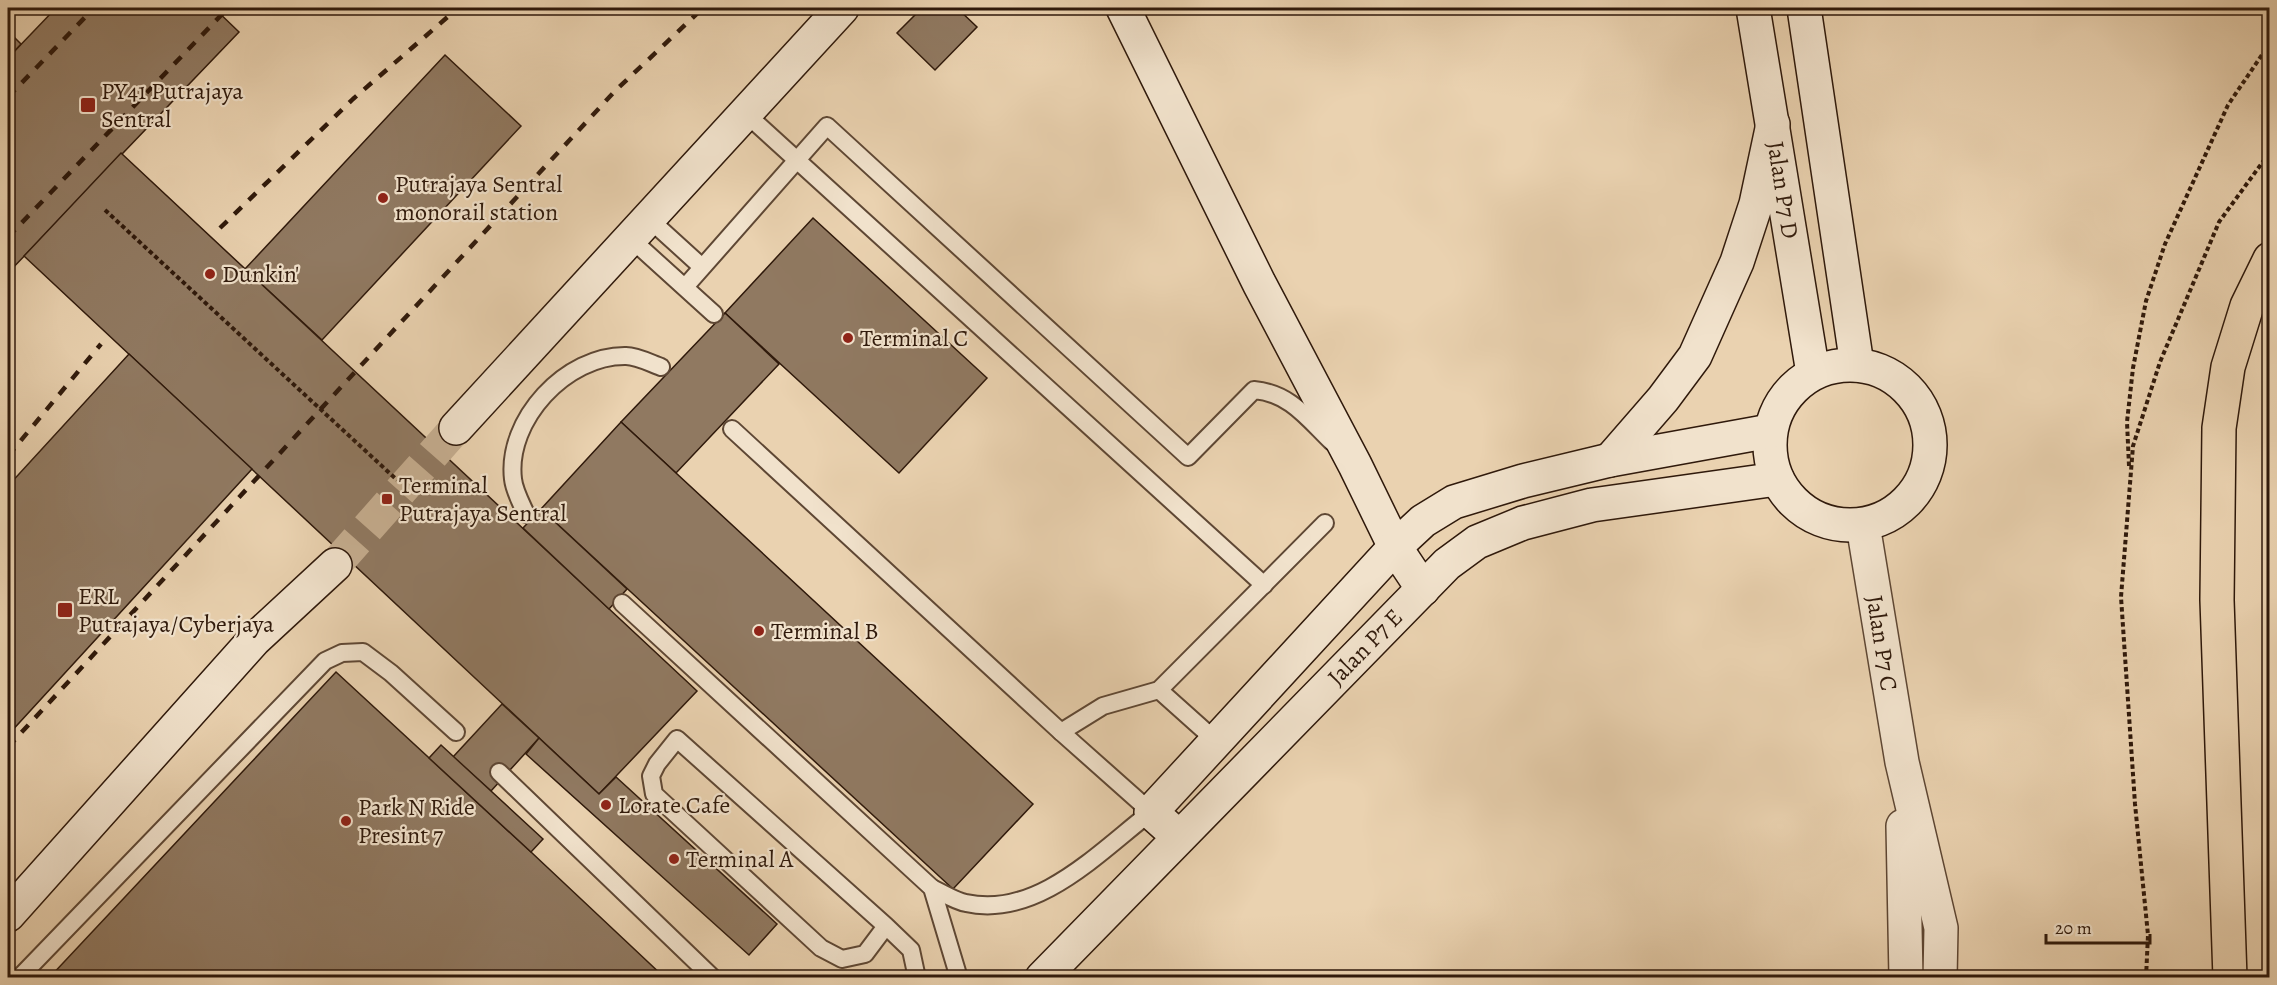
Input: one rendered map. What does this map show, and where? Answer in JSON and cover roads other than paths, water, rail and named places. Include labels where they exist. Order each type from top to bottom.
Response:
[{"type":"highway","points":[[2230,978],[2217,600],[2219,428],[2231,357],[2247,306],[2270,259]]},
{"type":"street","points":[[456,428],[842,8]]},
{"type":"street","points":[[1123,8],[1254,273],[1355,465],[1395,547],[1423,589]]},
{"type":"street","name":"Jalan P7 D","points":[[1753,8],[1813,373]]},
{"type":"street","name":"Jalan P7 D","points":[[1804,8],[1857,365]]},
{"type":"street","points":[[1610,460],[1663,399],[1695,356],[1737,262],[1756,204],[1773,124]]},
{"type":"street","points":[[1857,365],[1882,371],[1903,385],[1920,405],[1929,429],[1930,455],[1923,480],[1908,501],[1888,516],[1863,525],[1838,524],[1813,516],[1792,501],[1777,479],[1771,464],[1770,431],[1778,407],[1793,387],[1813,373],[1834,366],[1857,365]]},
{"type":"street","name":"Jalan P7 E","points":[[1151,812],[1395,547],[1423,521],[1454,502],[1523,481],[1610,460],[1770,431]]},
{"type":"street","name":"Jalan P7 E","points":[[1042,978],[1447,564],[1477,542],[1523,523],[1592,505],[1777,479]]},
{"type":"street","name":"Jalan P7 C","points":[[1863,525],[1902,762],[1941,928],[1940,978]]},
{"type":"street","points":[[8,915],[254,640],[335,565]]},
{"type":"street","name":"Jalan P7 C","points":[[1902,762],[1906,978]]},
{"type":"street","points":[[1151,812],[1179,837]]},
{"type":"lane","points":[[744,112],[1264,585]]},
{"type":"lane","points":[[685,287],[826,126],[1188,457],[1254,390],[1271,391],[1294,404],[1355,465]]},
{"type":"lane","points":[[639,228],[702,267]]},
{"type":"lane","points":[[639,228],[685,287],[714,314]]},
{"type":"lane","points":[[526,514],[513,480],[515,445],[530,416],[550,388],[572,370],[600,358],[628,356],[661,367]]},
{"type":"lane","points":[[622,603],[932,888],[964,903],[990,906],[1022,902],[1058,885],[1151,812],[1060,732],[732,429]]},
{"type":"lane","points":[[1060,732],[1103,706],[1159,690],[1325,523]]},
{"type":"lane","points":[[20,978],[325,661],[342,652],[363,652],[391,673],[456,732]]},
{"type":"lane","points":[[1159,690],[1216,741]]},
{"type":"lane","points":[[886,926],[865,954],[842,959],[820,948],[654,794],[651,776],[657,764],[677,739],[886,926],[911,950],[918,978]]},
{"type":"lane","points":[[499,772],[713,978]]},
{"type":"lane","points":[[932,888],[959,978]]},
{"type":"tunnel","points":[[335,565],[456,428]]},
{"type":"railway","points":[[8,97],[94,8]]},
{"type":"railway","points":[[8,237],[228,8]]},
{"type":"railway","points":[[220,228],[353,99],[458,8]]},
{"type":"railway","points":[[8,747],[615,91],[703,8]]},
{"type":"railway","points":[[8,456],[101,344]]},
{"type":"place","name":"PY41 Putrajaya Sentral","points":[[88,105]]},
{"type":"place","name":"Putrajaya Sentral monorail station","points":[[383,198]]},
{"type":"place","name":"Dunkin'","points":[[210,274]]},
{"type":"place","name":"Terminal C","points":[[848,338]]},
{"type":"place","name":"Terminal Putrajaya Sentral","points":[[387,499]]},
{"type":"place","name":"ERL Putrajaya/Cyberjaya","points":[[65,610]]},
{"type":"place","name":"Terminal B","points":[[759,631]]},
{"type":"place","name":"Lorate Cafe","points":[[606,805]]},
{"type":"place","name":"Park N Ride Presint 7","points":[[346,821]]},
{"type":"place","name":"Terminal A","points":[[674,859]]}]
